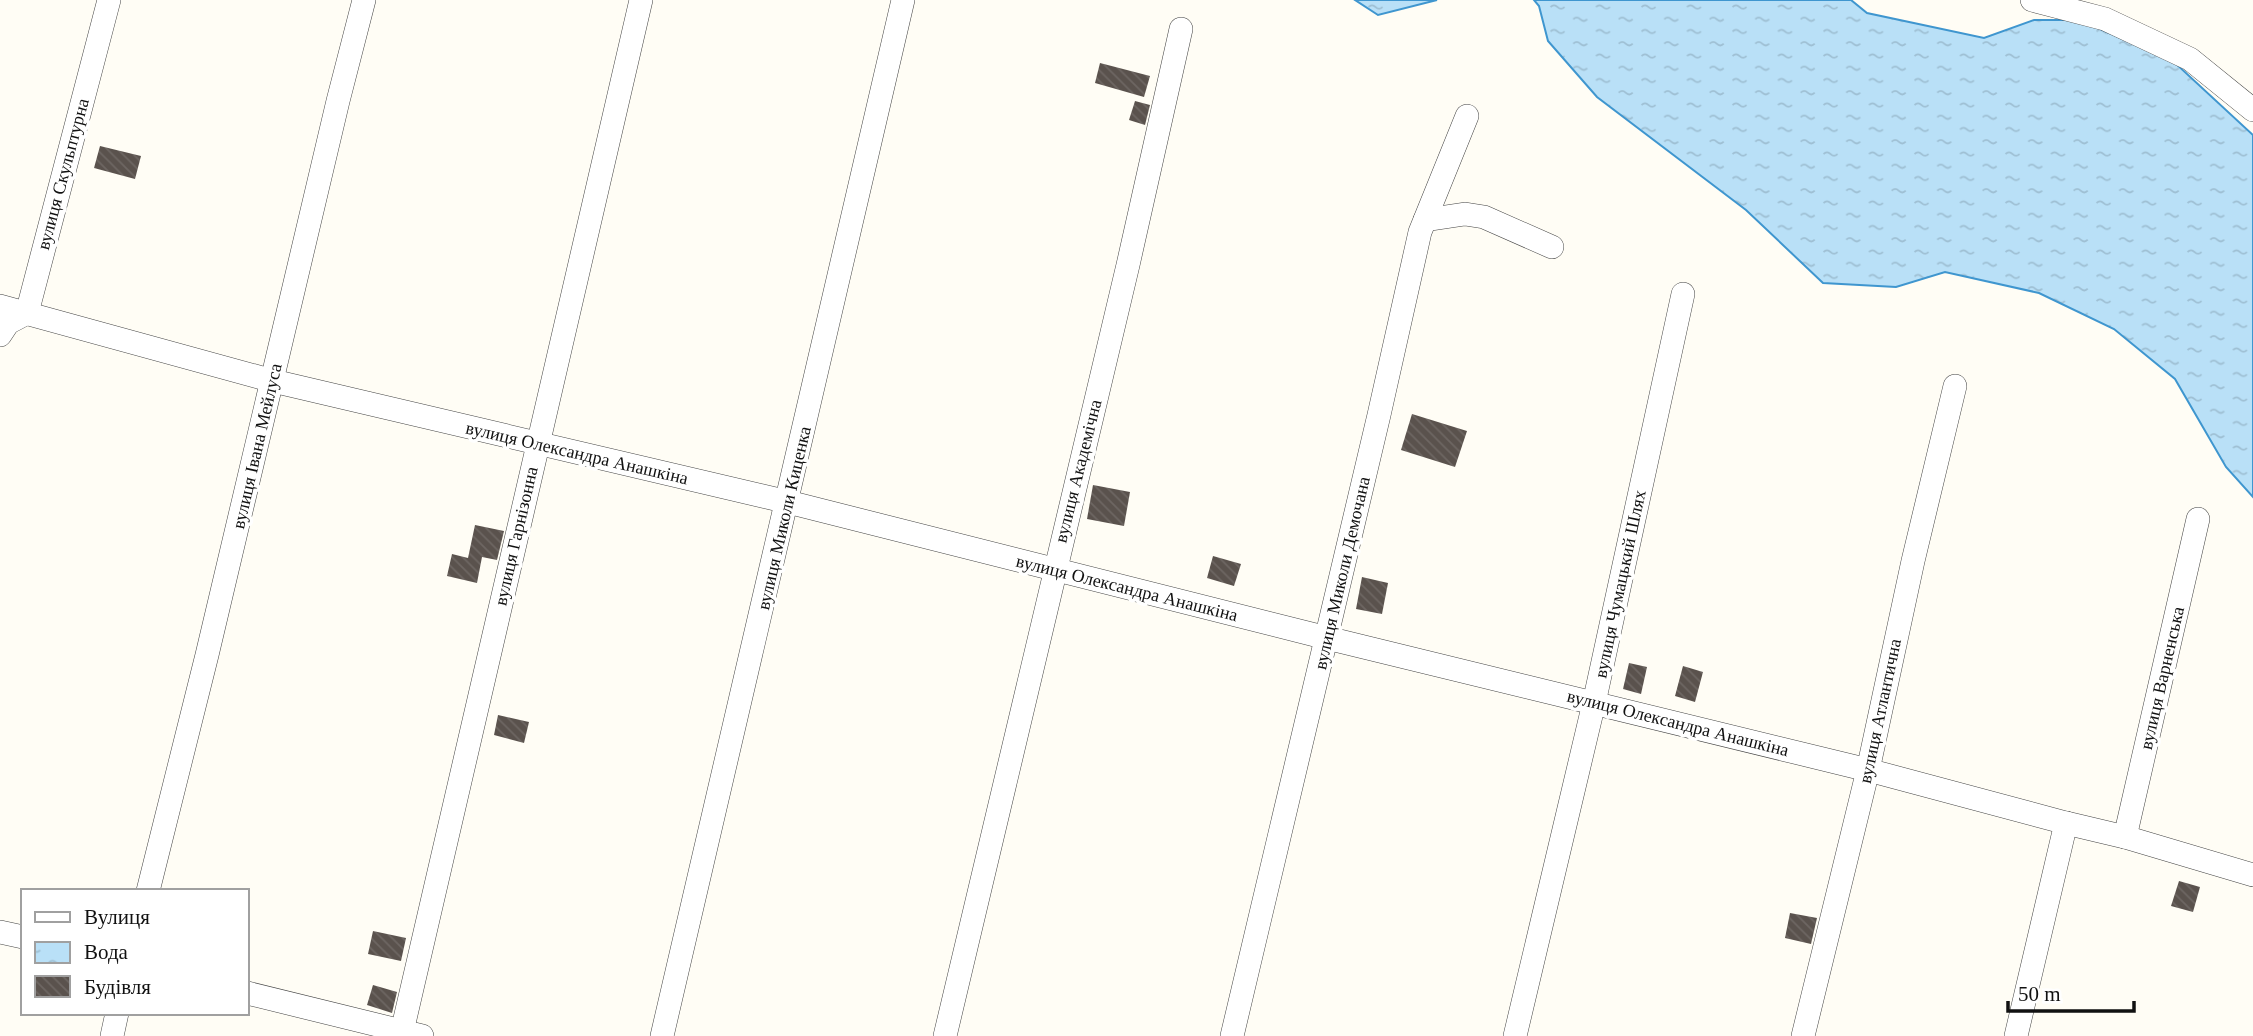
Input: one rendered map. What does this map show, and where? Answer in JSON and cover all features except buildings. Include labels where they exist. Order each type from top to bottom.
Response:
[{"type":"street","name":"вулиця Скульптурна","points":[[27,313],[108,0]]},
{"type":"street","name":"вулиця Івана Мейлуса","points":[[148,889],[364,0]]},
{"type":"street","name":"вулиця Гарнізонна","points":[[409,1034],[537,444],[641,0]]},
{"type":"street","name":"вулиця Миколи Киценка","points":[[662,1036],[903,0]]},
{"type":"street","points":[[2032,0],[2105,19],[2190,59],[2253,110]]},
{"type":"street","name":"вулиця Академічна","points":[[945,1036],[1128,265],[1181,29]]},
{"type":"street","name":"вулиця Миколи Демочана","points":[[1232,1036],[1420,232],[1468,116]]},
{"type":"street","points":[[1425,220],[1465,214],[1483,217],[1552,247]]},
{"type":"street","name":"вулиця Чумацький Шлях","points":[[1515,1036],[1594,703],[1682,294]]},
{"type":"street","name":"вулиця Олександра Анашкіна","points":[[0,306],[273,380],[788,502],[1327,638],[1868,770],[2125,837],[2253,875]]},
{"type":"street","points":[[0,335],[8,323],[27,313]]},
{"type":"street","name":"вулиця Атлантична","points":[[1803,1036],[1868,770],[1913,561],[1955,386]]},
{"type":"street","name":"вулиця Варненська","points":[[2125,837],[2198,519]]},
{"type":"street","points":[[2016,1036],[2066,823]]},
{"type":"street","points":[[0,932],[21,937]]},
{"type":"street","points":[[248,993],[409,1034]]},
{"type":"street","points":[[112,1036],[117,1015]]},
{"type":"water","points":[[1355,0],[1437,0],[1378,15]]},
{"type":"water","points":[[1534,0],[1851,0],[1867,13],[1984,38],[2034,20],[2080,20],[2173,61],[2253,135],[2253,497],[2226,467],[2175,379],[2114,329],[2039,293],[1945,272],[1896,287],[1823,283],[1746,210],[1597,97],[1548,41],[1539,6]]}]
